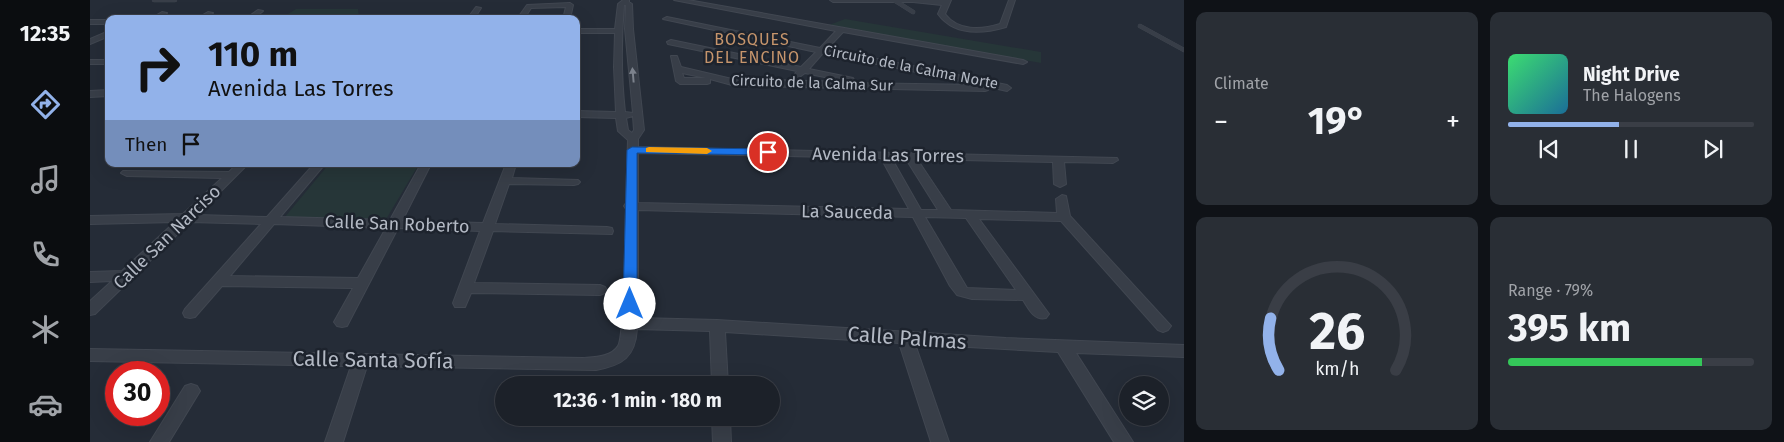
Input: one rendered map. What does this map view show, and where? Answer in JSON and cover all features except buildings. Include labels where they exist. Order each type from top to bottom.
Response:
[{"type":"street","points":[[677,0],[1023,62]]},
{"type":"street","points":[[833,0],[948,2]]},
{"type":"street","points":[[948,2],[940,14],[944,20],[962,28],[986,30],[1006,23],[1012,0]]},
{"type":"street","points":[[626,1],[620,4],[618,31],[620,111],[623,131],[632,144]]},
{"type":"street","name":"Calle Santa Sofía","points":[[90,355],[596,364],[621,354],[628,345],[630,323],[632,144],[639,130],[629,29],[629,4],[626,1]]},
{"type":"street","points":[[523,15],[529,6],[570,4],[567,15]]},
{"type":"street","points":[[473,15],[478,8]]},
{"type":"street","points":[[254,15],[260,11]]},
{"type":"street","points":[[205,15],[210,12]]},
{"type":"street","points":[[160,15],[164,13]]},
{"type":"street","points":[[90,22],[105,22]]},
{"type":"street","points":[[788,85],[841,30]]},
{"type":"street","points":[[580,31],[618,31]]},
{"type":"street","points":[[91,42],[105,35]]},
{"type":"street","points":[[670,35],[802,70],[879,86]]},
{"type":"street","name":"Circuito de la Calma Norte","points":[[670,35],[822,50],[1007,88]]},
{"type":"street","name":"Circuito de la Calma Sur","points":[[670,35],[677,69],[732,82],[788,85],[1007,88]]},
{"type":"street","points":[[91,42],[105,42]]},
{"type":"street","points":[[90,62],[105,62]]},
{"type":"street","points":[[90,94],[105,93]]},
{"type":"street","points":[[90,102],[105,102]]},
{"type":"street","points":[[580,106],[620,111]]},
{"type":"street","points":[[580,114],[636,111]]},
{"type":"street","name":"Avenida Las Torres","points":[[632,144],[885,155],[1113,160]]},
{"type":"street","points":[[885,155],[962,292],[972,294],[1026,295]]},
{"type":"street","points":[[909,155],[947,214]]},
{"type":"street","points":[[1058,159],[1060,184]]},
{"type":"street","name":"Calle San Narciso","points":[[90,310],[240,167]]},
{"type":"street","points":[[190,313],[317,167]]},
{"type":"street","points":[[342,322],[424,167]]},
{"type":"street","points":[[460,303],[510,167]]},
{"type":"street","points":[[127,173],[232,175]]},
{"type":"street","points":[[505,181],[574,182]]},
{"type":"street","points":[[1062,199],[1064,216],[1163,326]]},
{"type":"street","name":"La Sauceda","points":[[630,206],[1064,216]]},
{"type":"street","points":[[970,215],[1040,314]]},
{"type":"street","name":"Calle San Roberto","points":[[90,220],[187,218],[607,231]]},
{"type":"street","points":[[90,277],[125,276]]},
{"type":"street","points":[[219,281],[363,283]]},
{"type":"street","points":[[465,288],[600,290]]},
{"type":"street","name":"Calle Palmas","points":[[630,323],[717,326],[1006,344],[1184,351]]},
{"type":"street","points":[[717,326],[720,376]]},
{"type":"street","points":[[905,337],[940,442]]},
{"type":"street","points":[[1063,346],[1124,442]]},
{"type":"street","points":[[334,442],[360,360]]},
{"type":"street","points":[[158,442],[191,391]]},
{"type":"street","points":[[721,426],[722,442]]},
{"type":"lane","points":[[154,0],[176,0]]},
{"type":"lane","points":[[894,0],[913,12]]},
{"type":"lane","points":[[1140,26],[1184,50]]},
{"type":"shaded area","points":[[296,9],[358,9],[359,15],[286,15]]},
{"type":"shaded area","points":[[845,19],[1041,52],[1041,63],[829,25]]},
{"type":"shaded area","points":[[326,167],[417,167],[385,221],[284,218]]},
{"type":"slow traffic","points":[[649,150],[707,151]]},
{"type":"district","name":"BOSQUES DEL ENCINO","points":[[752,48]]},
{"type":"route","points":[[630,304],[632,150],[768,152]]}]
